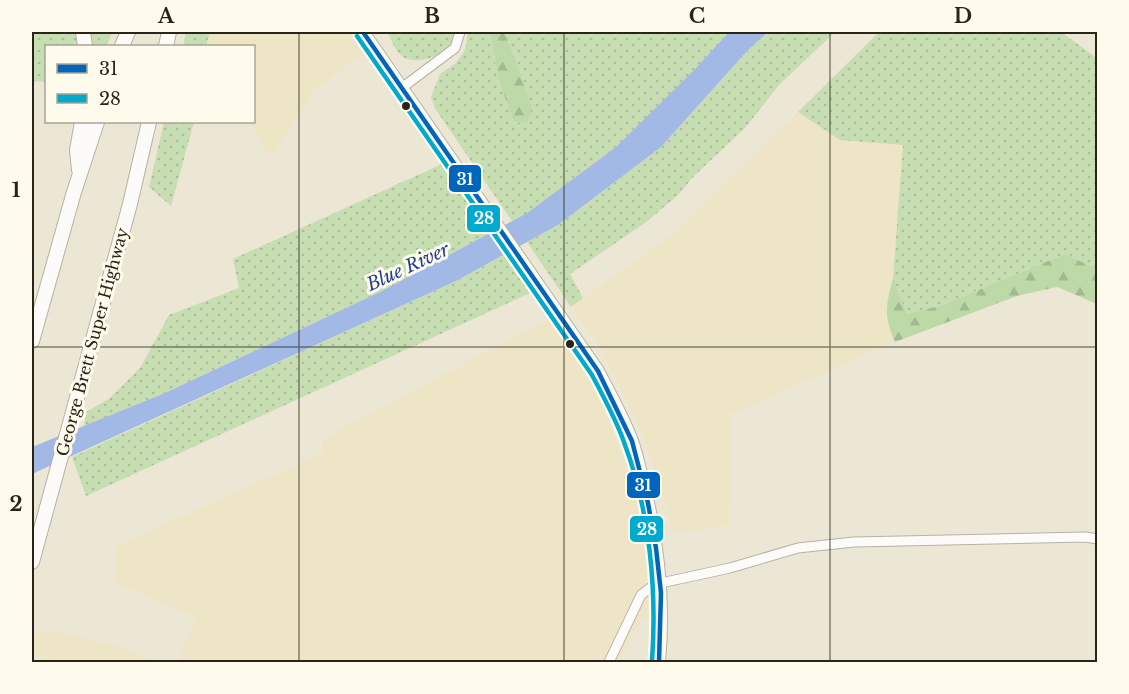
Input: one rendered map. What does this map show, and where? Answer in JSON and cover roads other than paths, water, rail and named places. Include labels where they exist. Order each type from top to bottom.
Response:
[{"type":"highway","points":[[79,174],[77,150],[82,123]]},
{"type":"highway","points":[[32,341],[79,174],[97,123]]},
{"type":"highway","name":"George Brett Super Highway","points":[[32,562],[130,204],[149,123]]},
{"type":"main road","points":[[363,32],[598,371],[633,442],[651,512],[661,583],[660,663]]},
{"type":"street","points":[[403,87],[455,48],[460,32]]},
{"type":"street","points":[[609,663],[641,595],[650,588],[661,583],[730,568],[798,548],[854,542],[1085,537],[1098,539]]},
{"type":"water","name":"Blue River","points":[[729,32],[768,32],[748,50],[661,147],[558,225],[456,281],[32,474],[32,447],[165,393],[382,291],[527,213],[616,147]]}]
